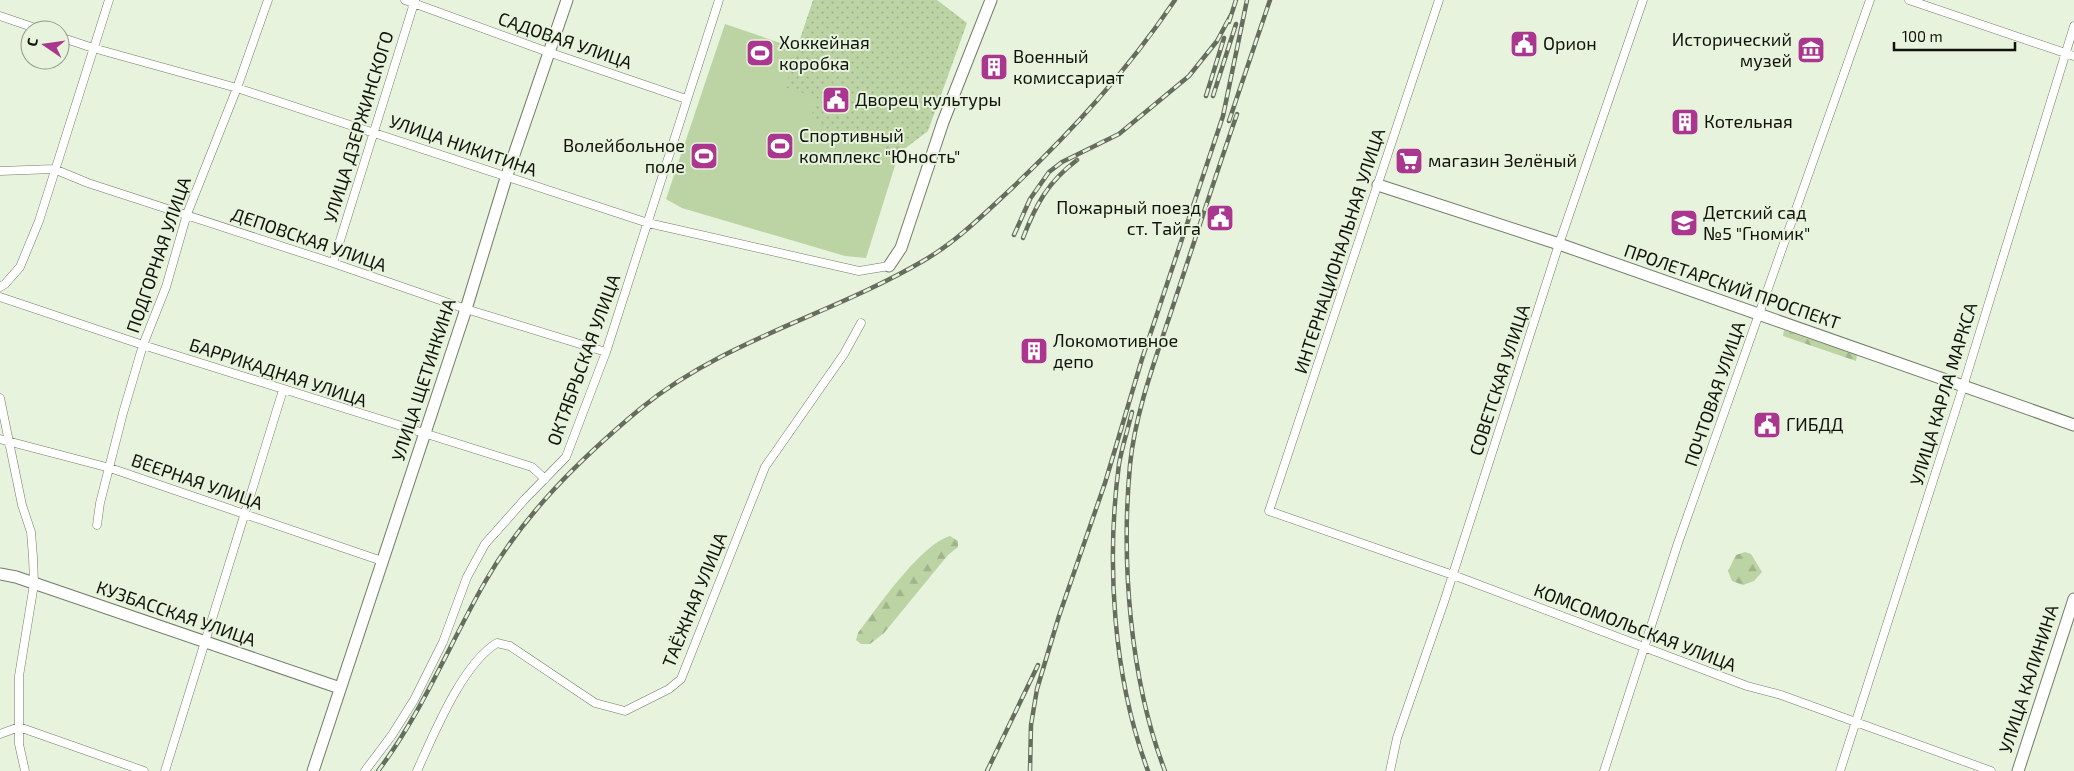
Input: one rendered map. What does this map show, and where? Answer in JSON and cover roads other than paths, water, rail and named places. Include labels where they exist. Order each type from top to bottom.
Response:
[{"type":"street","points":[[0,287],[20,267],[39,221],[109,0]]},
{"type":"street","name":"ПОДГОРНАЯ УЛИЦА","points":[[97,525],[100,502],[123,412],[143,345],[166,287],[187,214],[237,88],[268,0]]},
{"type":"street","name":"САДОВАЯ УЛИЦА","points":[[405,0],[414,1],[548,52],[686,99]]},
{"type":"street","name":"УЛИЦА ЩЕТИНКИНА","points":[[313,771],[466,309],[506,178],[567,0]]},
{"type":"street","name":"ОКТЯБРЬСКАЯ УЛИЦА","points":[[365,771],[381,752],[414,700],[443,642],[467,577],[485,544],[566,457],[606,352],[718,0]]},
{"type":"street","points":[[888,266],[901,248],[943,122],[991,0]]},
{"type":"street","name":"ИНТЕРНАЦИОНАЛЬНАЯ УЛИЦА","points":[[1269,511],[1439,0]]},
{"type":"street","name":"СОВЕТСКАЯ УЛИЦА","points":[[1390,771],[1397,738],[1453,575],[1559,244],[1643,0]]},
{"type":"street","name":"ПОЧТОВАЯ УЛИЦА","points":[[1604,771],[1644,647],[1758,314],[1870,0]]},
{"type":"street","points":[[1909,0],[2074,56]]},
{"type":"street","name":"УЛИЦА ДЗЕРЖИНСКОГО","points":[[333,263],[372,131],[414,1]]},
{"type":"street","points":[[0,16],[20,23]]},
{"type":"street","name":"УЛИЦА КАРЛА МАРКСА","points":[[1840,771],[1964,386],[2064,53],[2074,26]]},
{"type":"street","name":"УЛИЦА НИКИТИНА","points":[[70,40],[237,88],[372,131],[506,178],[648,223],[858,271],[888,266]]},
{"type":"street","name":"ДЕПОВСКАЯ УЛИЦА","points":[[0,171],[54,169],[88,183],[187,214],[466,309],[606,352]]},
{"type":"street","name":"ПРОЛЕТАРСКИЙ ПРОСПЕКТ","points":[[1378,185],[1559,244],[2074,426]]},
{"type":"street","name":"БАРРИКАДНАЯ УЛИЦА","points":[[0,297],[283,390],[532,467],[545,479]]},
{"type":"street","name":"ТАЁЖНАЯ УЛИЦА","points":[[417,771],[448,706],[486,650],[497,643],[510,646],[595,703],[625,711],[669,689],[681,679],[765,467],[844,354],[861,323]]},
{"type":"street","points":[[164,771],[283,390]]},
{"type":"street","points":[[0,398],[4,440],[31,532],[34,584],[19,676],[19,744],[25,771]]},
{"type":"street","name":"ВЕЕРНАЯ УЛИЦА","points":[[4,440],[110,468],[382,562]]},
{"type":"street","name":"КОМСОМОЛЬСКАЯ УЛИЦА","points":[[1269,511],[1453,575],[1747,686],[1781,695],[1991,771]]},
{"type":"street","name":"КУЗБАССКАЯ УЛИЦА","points":[[0,574],[16,577],[340,688]]},
{"type":"street","name":"УЛИЦА КАЛИНИНА","points":[[2018,771],[2074,599]]},
{"type":"street","points":[[0,734],[19,727],[144,771]]},
{"type":"railway","points":[[378,771],[394,749],[422,702],[500,557],[535,511],[575,468],[640,409],[673,385],[707,364],[778,329],[888,280],[935,254],[958,237],[1056,145],[1138,51],[1175,0]]},
{"type":"railway","points":[[1229,22],[1236,0]]},
{"type":"railway","points":[[1030,771],[1031,725],[1037,689],[1059,616],[1105,483],[1142,359],[1223,116],[1247,0]]},
{"type":"railway","points":[[1229,121],[1270,0]]},
{"type":"railway","points":[[1014,235],[1030,199],[1049,172],[1062,162],[1119,134],[1189,76],[1217,41],[1231,15]]},
{"type":"railway","points":[[1213,96],[1236,24]]},
{"type":"railway","points":[[1206,96],[1224,38]]},
{"type":"railway","points":[[1165,771],[1153,736],[1144,698],[1136,660],[1131,620],[1127,541],[1127,502],[1130,465],[1136,426],[1146,387],[1237,114]]},
{"type":"railway","points":[[1023,238],[1044,194],[1058,177],[1077,160]]},
{"type":"railway","points":[[1132,412],[1119,464],[1115,502],[1113,580],[1120,659],[1136,735],[1148,771]]},
{"type":"railway","points":[[987,771],[1038,665]]},
{"type":"place","name":"Орион","points":[[1524,44]]},
{"type":"place","name":"Исторический музей","points":[[1811,50]]},
{"type":"place","name":"Хоккейная коробка","points":[[760,53]]},
{"type":"place","name":"Военный комиссариат","points":[[994,67]]},
{"type":"place","name":"Дворец культуры","points":[[836,100]]},
{"type":"place","name":"Котельная","points":[[1685,122]]},
{"type":"place","name":"Спортивный комплекс \"Юность\"","points":[[780,146]]},
{"type":"place","name":"Волейбольное поле","points":[[704,156]]},
{"type":"place","name":"магазин Зелёный","points":[[1409,161]]},
{"type":"place","name":"Пожарный поезд ст. Тайга","points":[[1220,218]]},
{"type":"place","name":"Детский сад №5 \"Гномик\"","points":[[1684,223]]},
{"type":"place","name":"Локомотивное депо","points":[[1034,351]]},
{"type":"place","name":"ГИБДД","points":[[1767,425]]}]
